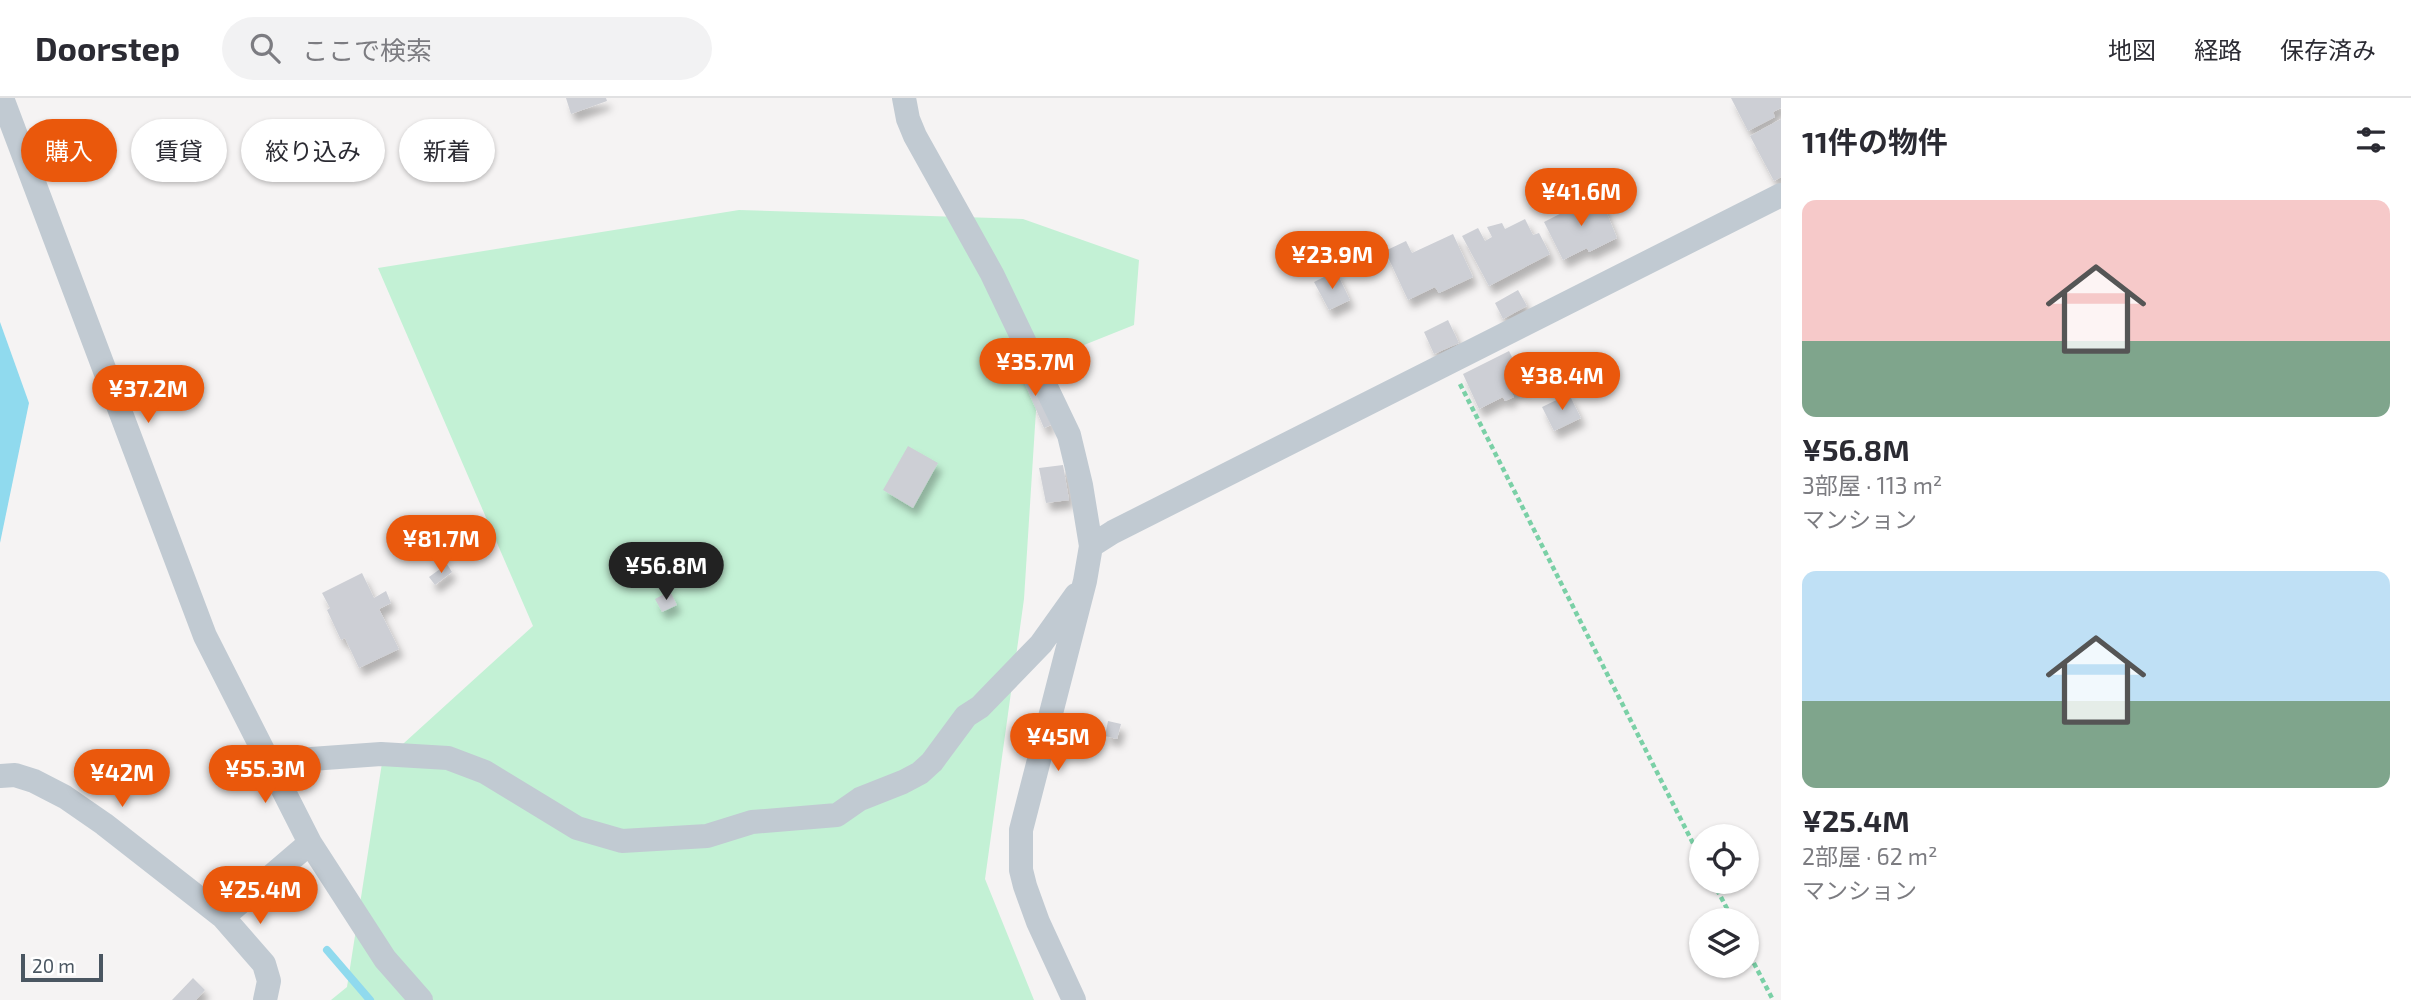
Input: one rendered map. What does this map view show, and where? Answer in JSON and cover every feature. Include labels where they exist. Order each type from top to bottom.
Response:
[{"type":"street","points":[[2,98],[205,636],[310,843],[385,959],[421,1000]]},
{"type":"street","points":[[904,98],[915,136],[992,274],[1056,404],[1072,447],[1081,485],[1091,546],[1085,581],[1021,830],[1021,870],[1025,886],[1038,922],[1074,1000]]},
{"type":"street","points":[[1091,546],[1113,532],[1781,195]]},
{"type":"street","points":[[269,762],[381,754],[448,758],[485,772],[577,828],[622,841],[708,836],[752,822],[837,815],[860,799],[920,773],[932,762],[966,716],[980,707],[1041,644],[1085,581]]},
{"type":"street","points":[[0,776],[15,775],[34,781],[65,797],[223,917],[264,964],[269,981],[265,1000]]},
{"type":"street","points":[[223,917],[310,843]]},
{"type":"path","points":[[1448,362],[1689,835]]},
{"type":"path","points":[[1759,973],[1773,1000]]},
{"type":"green space","points":[[739,210],[1023,219],[1139,260],[1134,325],[1039,363],[1024,599],[985,879],[1034,1000],[331,1000],[347,987],[382,763],[533,626],[378,268]]},
{"type":"water","points":[[0,322],[29,403],[0,543]]},
{"type":"building","points":[[566,98],[606,98],[607,101],[571,114]]},
{"type":"building","points":[[1731,98],[1781,98],[1781,108],[1773,112],[1775,117],[1748,131]]},
{"type":"building","points":[[1781,119],[1781,177],[1774,181],[1750,136]]},
{"type":"building","points":[[1599,194],[1617,238],[1589,252],[1587,248],[1563,260],[1544,222]]},
{"type":"building","points":[[1525,219],[1533,235],[1539,233],[1550,254],[1489,286],[1462,236],[1478,228],[1485,241],[1492,237],[1487,227],[1502,223],[1505,229]]},
{"type":"building","points":[[1453,234],[1473,277],[1439,293],[1435,287],[1408,300],[1385,251],[1406,241],[1412,253]]},
{"type":"building","points":[[1336,271],[1350,300],[1329,310],[1314,282]]},
{"type":"building","points":[[1518,290],[1527,306],[1503,319],[1495,303]]},
{"type":"building","points":[[1448,320],[1459,343],[1434,354],[1424,332]]},
{"type":"building","points":[[1509,351],[1526,385],[1511,392],[1514,397],[1505,401],[1503,397],[1479,409],[1463,374]]},
{"type":"building","points":[[1026,367],[1051,425],[1044,428],[1019,370]]},
{"type":"building","points":[[1569,394],[1581,418],[1554,431],[1542,407]]},
{"type":"building","points":[[908,446],[938,463],[913,508],[883,490]]},
{"type":"building","points":[[1063,465],[1069,500],[1046,503],[1039,468]]},
{"type":"building","points":[[447,564],[452,572],[435,585],[429,577]]},
{"type":"building","points":[[362,573],[374,598],[386,591],[391,603],[379,609],[399,649],[359,668],[345,638],[341,640],[322,593]]},
{"type":"building","points":[[670,591],[677,605],[662,612],[655,599]]},
{"type":"building","points":[[1108,721],[1121,724],[1117,739],[1105,736]]},
{"type":"building","points":[[193,978],[205,990],[196,1000],[172,1000]]},
{"type":"waterway","points":[[327,950],[370,1000]]}]
